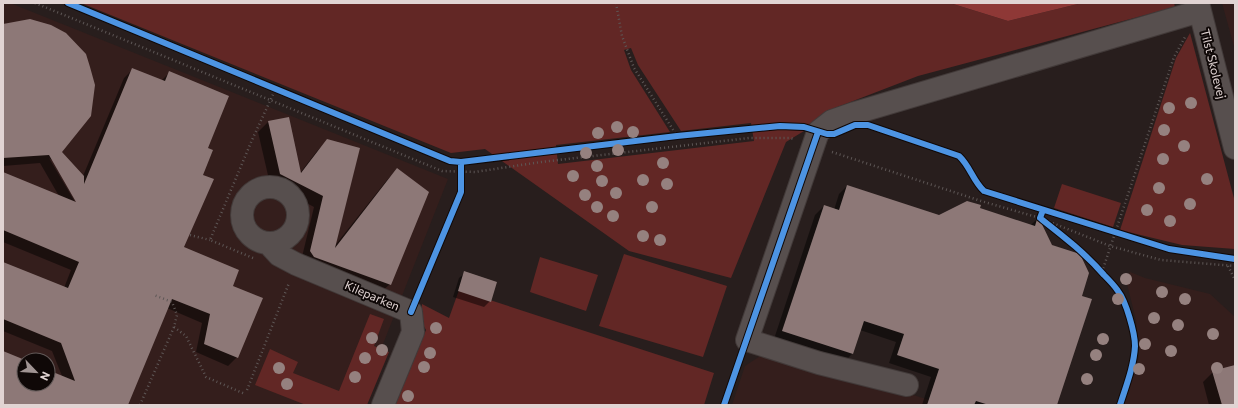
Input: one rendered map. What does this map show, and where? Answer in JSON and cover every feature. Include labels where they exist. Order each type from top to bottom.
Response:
[{"type":"street","points":[[907,385],[819,363],[747,340],[818,132],[832,121],[843,117],[1200,13]]},
{"type":"street","name":"Tilst Skolevej","points":[[1200,13],[1235,148]]},
{"type":"street","name":"Kileparken","points":[[263,252],[279,255],[296,264],[411,312],[414,332],[383,405]]},
{"type":"path","points":[[35,3],[169,55],[270,101],[442,171],[475,172],[541,162],[749,138],[789,138],[981,201],[1040,218],[1110,246],[1161,260],[1235,266]]},
{"type":"path","points":[[616,3],[622,36],[634,68],[677,136]]},
{"type":"path","points":[[1102,272],[1174,57],[1189,29],[1200,13]]},
{"type":"path","points":[[165,65],[169,55]]},
{"type":"path","points":[[269,86],[283,92]]},
{"type":"path","points":[[210,240],[276,88]]},
{"type":"path","points":[[670,137],[685,135]]},
{"type":"path","points":[[1040,218],[1043,210]]},
{"type":"path","points":[[1040,218],[1063,236]]},
{"type":"path","points":[[1108,230],[1121,234]]},
{"type":"path","points":[[190,235],[263,252]]},
{"type":"path","points":[[247,390],[296,264]]},
{"type":"path","points":[[1228,266],[1235,280]]},
{"type":"path","points":[[140,405],[174,328],[177,315],[172,302],[154,295]]},
{"type":"path","points":[[174,328],[186,336],[206,377],[245,394]]},
{"type":"shaded area","points":[[3,3],[10,3],[448,179],[359,405],[3,405]]},
{"type":"shaded area","points":[[81,3],[950,3],[1008,21],[1082,3],[1174,3],[1175,7],[918,76],[835,108],[817,123],[786,142],[731,278],[629,251],[485,149],[451,153]],"holes":[[[631,48],[638,65],[681,131],[751,123],[754,141],[558,164],[556,145],[670,132],[631,70],[624,50]]]},
{"type":"shaded area","points":[[950,3],[1082,3],[1008,21]]},
{"type":"shaded area","points":[[1222,3],[1235,3],[1235,50]]},
{"type":"shaded area","points":[[1190,33],[1235,202],[1235,249],[1182,245],[1120,230],[1176,58]]},
{"type":"shaded area","points":[[1062,184],[1121,203],[1113,227],[1054,208]]},
{"type":"shaded area","points":[[624,254],[727,286],[703,357],[599,326]]},
{"type":"shaded area","points":[[540,257],[598,275],[586,311],[530,292]]},
{"type":"shaded area","points":[[1130,272],[1145,278],[1210,294],[1235,317],[1235,405],[1124,405],[1139,356],[1136,320],[1126,280]]},
{"type":"shaded area","points":[[459,290],[714,373],[704,405],[395,405],[426,330],[421,321],[422,304],[449,318]]},
{"type":"shaded area","points":[[370,314],[384,319],[374,346],[389,352],[367,405],[306,405],[255,385],[270,349],[298,362],[293,373],[339,391]]},
{"type":"shaded area","points":[[768,351],[946,405],[732,405],[745,366]]},
{"type":"building","points":[[30,19],[51,25],[66,33],[86,54],[95,85],[91,116],[62,152],[84,176],[84,184],[132,68],[165,81],[169,71],[229,96],[208,148],[213,150],[203,175],[214,179],[184,247],[239,270],[233,286],[263,298],[238,358],[204,344],[210,314],[172,299],[128,405],[3,405],[3,351],[16,356],[16,392],[56,392],[56,373],[75,381],[61,343],[3,319],[3,262],[68,288],[79,262],[3,230],[3,172],[76,202],[49,155],[3,158],[3,24]]},
{"type":"building","points":[[289,117],[301,173],[327,139],[360,148],[335,248],[397,168],[429,192],[391,285],[314,257],[310,251],[323,196],[280,174],[268,121]]},
{"type":"building","points":[[847,185],[939,215],[967,201],[981,205],[980,208],[1035,226],[1038,216],[1052,245],[1080,254],[1089,273],[1082,296],[1092,299],[1057,405],[989,405],[976,401],[974,405],[927,405],[939,369],[897,355],[904,334],[864,321],[853,354],[782,331],[824,205],[839,210]]},
{"type":"building","points":[[464,271],[497,282],[491,302],[458,291]]},
{"type":"building","points":[[1235,365],[1235,405],[1222,405],[1212,371]]},
{"type":"cycle path","points":[[68,3],[450,161],[461,162],[677,136],[780,126],[804,127],[827,134],[834,134],[855,125],[868,125],[959,156],[984,191],[1169,249],[1235,259]]},
{"type":"cycle path","points":[[724,405],[818,132]]},
{"type":"cycle path","points":[[411,312],[461,192],[461,162]]},
{"type":"cycle path","points":[[1043,210],[1040,218],[1089,259],[1115,287],[1127,309],[1132,326],[1135,346],[1131,368],[1120,405]]}]
